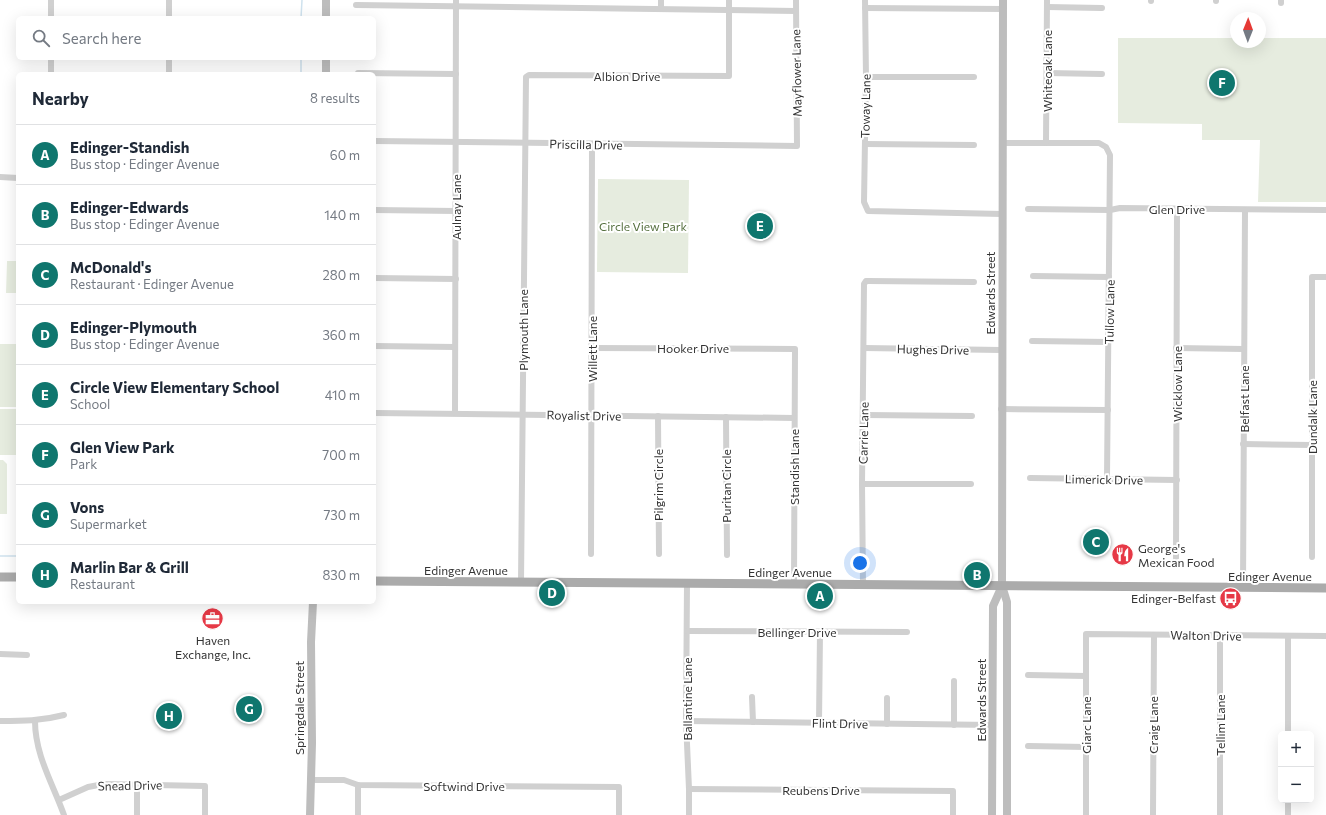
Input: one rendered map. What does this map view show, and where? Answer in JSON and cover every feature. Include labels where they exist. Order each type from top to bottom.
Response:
[{"type":"main road","points":[[326,0],[326,16]]},
{"type":"main road","name":"Edwards Street","points":[[1003,0],[1001,409],[1002,586],[1007,602],[1007,815]]},
{"type":"main road","points":[[326,60],[326,72]]},
{"type":"main road","points":[[0,577],[16,577]]},
{"type":"main road","name":"Edinger Avenue","points":[[376,581],[1326,588]]},
{"type":"main road","name":"Edwards Street","points":[[992,815],[994,606],[1002,586]]},
{"type":"main road","name":"Springdale Street","points":[[310,815],[312,743],[311,642],[313,604]]},
{"type":"street","points":[[51,0],[51,16]]},
{"type":"street","points":[[169,0],[169,16]]},
{"type":"street","points":[[525,0],[525,7]]},
{"type":"street","points":[[593,0],[593,8]]},
{"type":"street","points":[[661,0],[661,9]]},
{"type":"street","points":[[729,0],[729,10]]},
{"type":"street","name":"Mayflower Lane","points":[[796,0],[797,146]]},
{"type":"street","name":"Toway Lane","points":[[865,0],[866,77],[864,202],[868,211],[1002,214]]},
{"type":"street","name":"Whiteoak Lane","points":[[1046,143],[1047,0]]},
{"type":"street","points":[[356,5],[456,3],[525,7],[796,11]]},
{"type":"street","name":"Aulnay Lane","points":[[455,413],[456,3]]},
{"type":"street","points":[[1047,7],[1102,8]]},
{"type":"street","points":[[865,8],[1003,9]]},
{"type":"street","name":"Albion Drive","points":[[526,77],[529,75],[729,76],[729,10]]},
{"type":"street","points":[[51,60],[51,72]]},
{"type":"street","points":[[169,60],[169,72]]},
{"type":"street","points":[[376,73],[456,74]]},
{"type":"street","points":[[1047,73],[1102,74]]},
{"type":"street","name":"Plymouth Lane","points":[[521,582],[526,77]]},
{"type":"street","points":[[866,77],[974,77]]},
{"type":"street","name":"Priscilla Drive","points":[[376,141],[797,146]]},
{"type":"street","points":[[1002,143],[1046,143]]},
{"type":"street","name":"Tullow Lane","points":[[1046,143],[1099,143],[1106,147],[1110,155],[1107,478]]},
{"type":"street","name":"Willett Lane","points":[[590,554],[592,144]]},
{"type":"street","points":[[865,144],[974,145]]},
{"type":"street","points":[[0,177],[16,178]]},
{"type":"street","name":"Glen Drive","points":[[1028,209],[1110,210],[1120,208],[1326,210]]},
{"type":"street","name":"Wicklow Lane","points":[[1176,558],[1177,209]]},
{"type":"street","points":[[376,210],[456,211]]},
{"type":"street","name":"Belfast Lane","points":[[1242,588],[1245,210]]},
{"type":"street","points":[[1033,276],[1109,277]]},
{"type":"street","name":"Dundalk Lane","points":[[1312,557],[1312,277],[1326,277]]},
{"type":"street","points":[[376,278],[456,279]]},
{"type":"street","name":"Carrie Lane","points":[[863,585],[862,484],[864,415],[864,284],[866,281],[974,282]]},
{"type":"street","points":[[1032,341],[1108,342]]},
{"type":"street","points":[[376,346],[455,347]]},
{"type":"street","name":"Hooker Drive","points":[[592,348],[795,349]]},
{"type":"street","name":"Hughes Drive","points":[[864,348],[1001,350]]},
{"type":"street","points":[[1176,348],[1244,349]]},
{"type":"street","name":"Standish Lane","points":[[794,584],[795,349]]},
{"type":"street","points":[[1001,409],[1108,410]]},
{"type":"street","name":"Royalist Drive","points":[[376,413],[794,418]]},
{"type":"street","points":[[864,415],[972,416]]},
{"type":"street","name":"Pilgrim Circle","points":[[658,416],[659,554]]},
{"type":"street","name":"Puritan Circle","points":[[726,417],[727,555]]},
{"type":"street","points":[[1243,444],[1312,445]]},
{"type":"street","name":"Limerick Drive","points":[[1030,478],[1177,480]]},
{"type":"street","points":[[862,484],[971,484]]},
{"type":"street","name":"Ballantine Lane","points":[[687,583],[686,721],[689,815]]},
{"type":"street","name":"Bellinger Drive","points":[[687,630],[907,632]]},
{"type":"street","points":[[819,723],[820,632]]},
{"type":"street","name":"Walton Drive","points":[[1086,634],[1326,636]]},
{"type":"street","name":"Giarc Lane","points":[[1086,634],[1086,815]]},
{"type":"street","name":"Craig Lane","points":[[1153,815],[1154,635]]},
{"type":"street","name":"Tellim Lane","points":[[1220,635],[1220,815]]},
{"type":"street","points":[[1288,636],[1288,731]]},
{"type":"street","points":[[0,654],[27,655]]},
{"type":"street","points":[[1028,675],[1086,676]]},
{"type":"street","points":[[954,681],[954,724]]},
{"type":"street","points":[[752,697],[753,722]]},
{"type":"street","points":[[887,698],[887,724]]},
{"type":"street","points":[[0,721],[35,721],[64,715]]},
{"type":"street","points":[[35,721],[39,752],[64,815]]},
{"type":"street","name":"Flint Drive","points":[[686,721],[994,725]]},
{"type":"street","points":[[1028,746],[1086,747]]},
{"type":"street","name":"Softwind Drive","points":[[311,780],[344,780],[358,785],[619,787],[619,815]]},
{"type":"street","name":"Snead Drive","points":[[59,800],[88,787],[104,784],[205,786],[206,815]]},
{"type":"street","points":[[137,784],[137,815]]},
{"type":"street","points":[[358,785],[358,815]]},
{"type":"street","name":"Reubens Drive","points":[[689,789],[953,791],[952,815]]},
{"type":"street","points":[[1288,803],[1288,815]]},
{"type":"green space","points":[[1118,38],[1230,38],[1230,48],[1266,48],[1266,38],[1326,38],[1326,202],[1258,202],[1260,140],[1202,140],[1202,124],[1118,123]]},
{"type":"green space","name":"Circle View Park","points":[[598,179],[689,180],[688,273],[597,272]]},
{"type":"green space","points":[[7,261],[16,261],[16,293],[6,293]]},
{"type":"green space","points":[[0,344],[16,344],[16,407],[0,407]]},
{"type":"green space","points":[[0,409],[16,409],[16,455],[0,455]]},
{"type":"green space","points":[[0,460],[3,460],[7,464],[7,514],[0,514]]},
{"type":"waterway","points":[[301,16],[302,0]]},
{"type":"waterway","points":[[301,60],[301,72]]},
{"type":"waterway","points":[[0,556],[16,556]]},
{"type":"place","name":"Glen View Park","points":[[1222,83]]},
{"type":"place","name":"Circle View Elementary School","points":[[760,226]]},
{"type":"place","name":"McDonald's","points":[[1096,542]]},
{"type":"place","name":"George's Mexican Food","points":[[1123,555]]},
{"type":"place","name":"Edinger-Edwards","points":[[977,575]]},
{"type":"place","name":"Edinger-Plymouth","points":[[552,593]]},
{"type":"place","name":"Edinger-Standish","points":[[820,596]]},
{"type":"place","name":"Edinger-Belfast","points":[[1231,598]]},
{"type":"place","name":"Haven Exchange, Inc.","points":[[213,619]]},
{"type":"place","name":"Vons","points":[[249,709]]},
{"type":"place","name":"Marlin Bar & Grill","points":[[169,716]]}]
